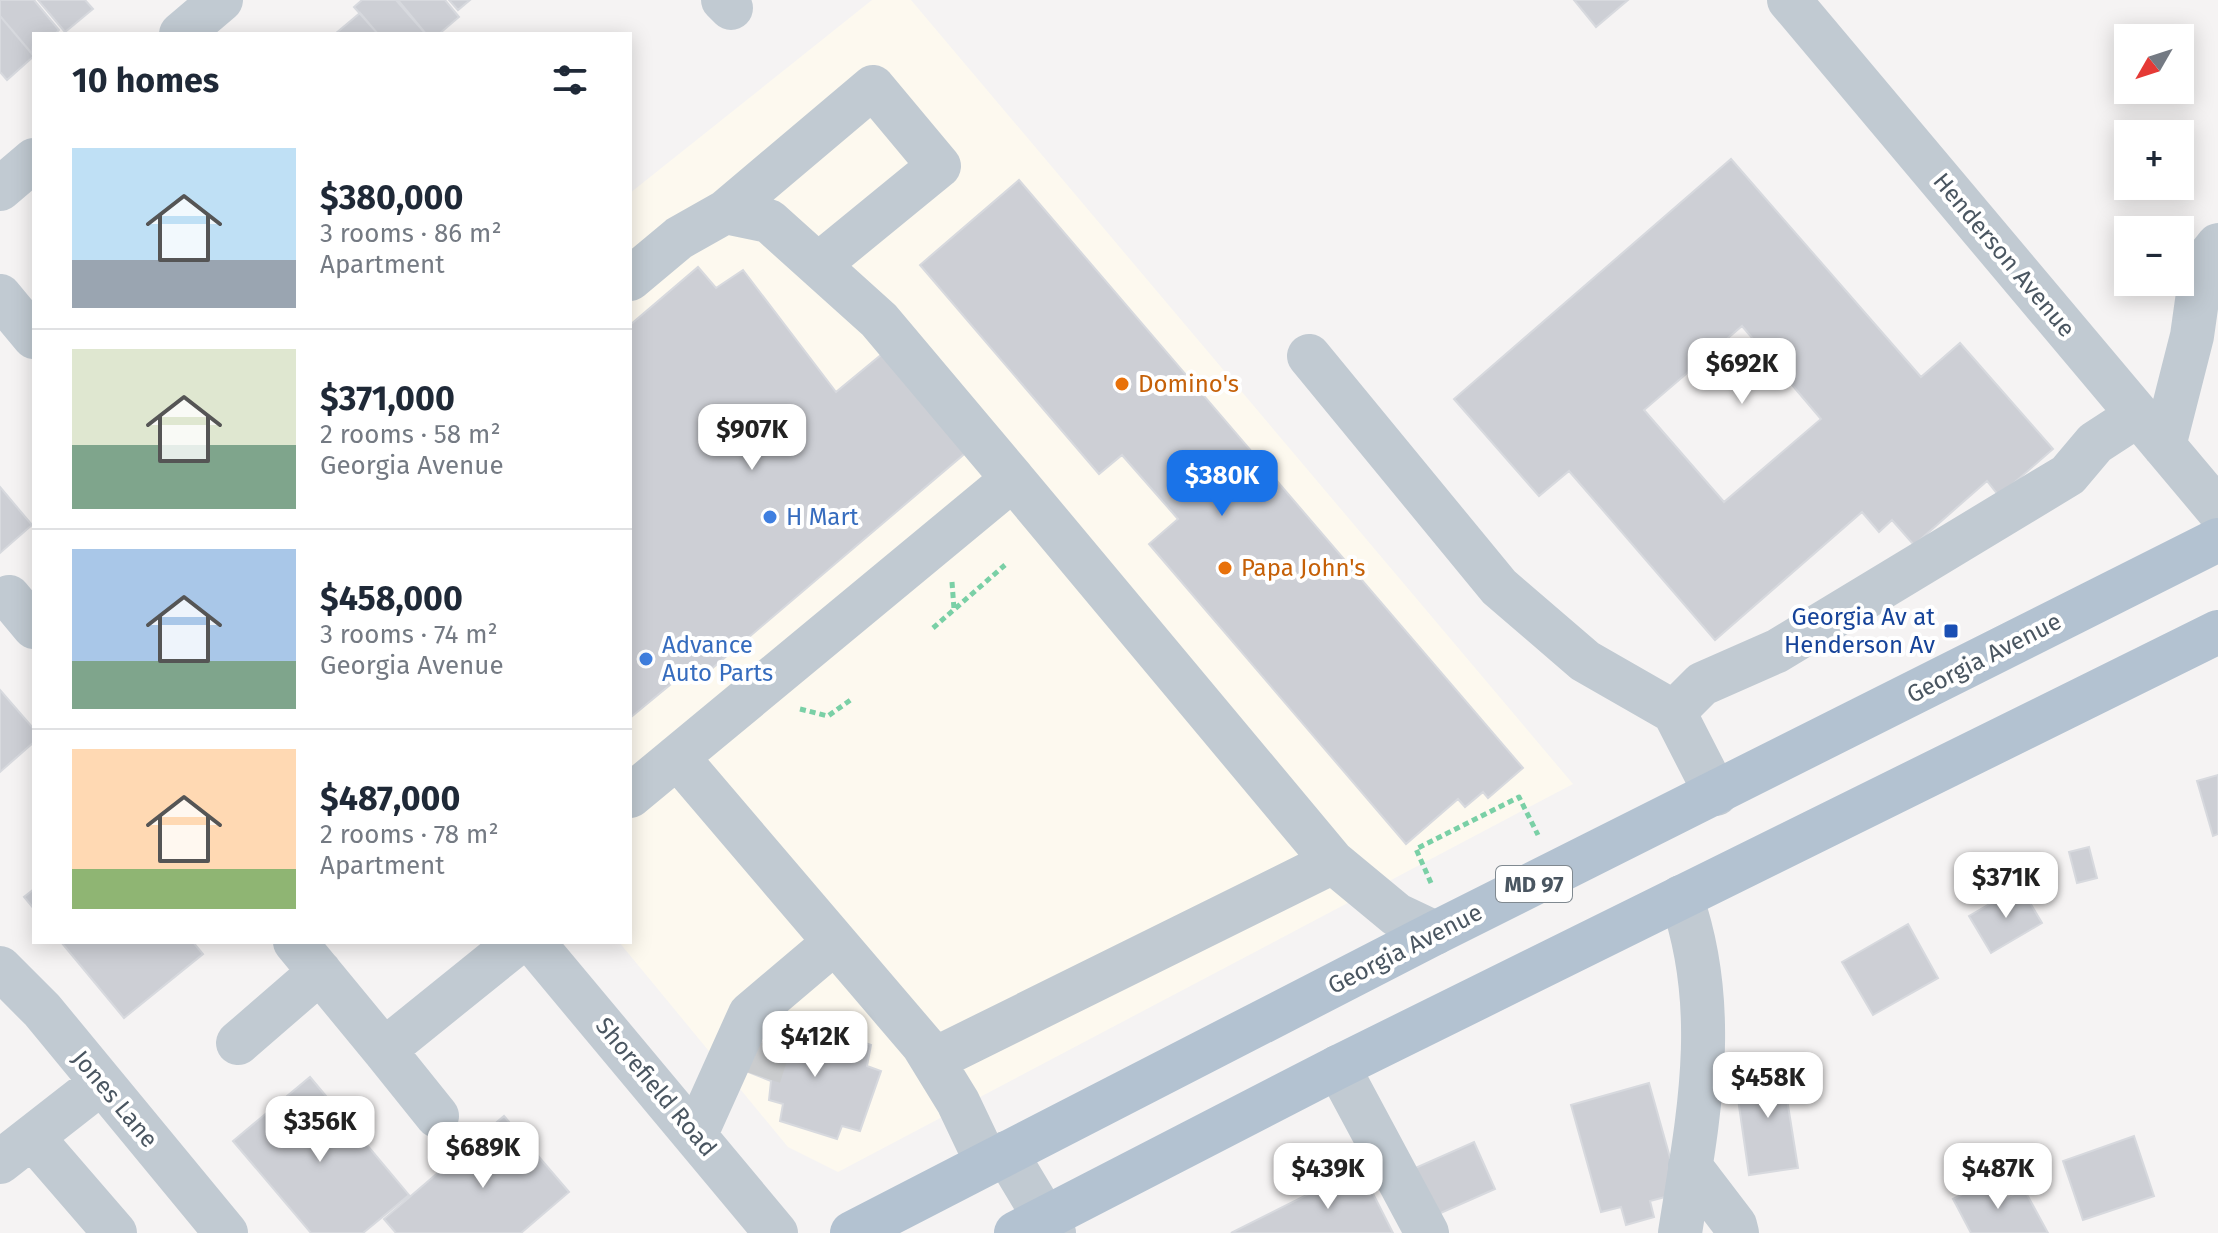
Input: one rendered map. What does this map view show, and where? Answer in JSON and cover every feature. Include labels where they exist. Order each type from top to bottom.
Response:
[{"type":"main road","name":"Georgia Avenue","points":[[852,1233],[1435,933],[2218,540]]},
{"type":"main road","points":[[1038,1228],[1338,1067],[2218,632]]},
{"type":"street","points":[[183,32],[221,0]]},
{"type":"street","name":"Henderson Avenue","points":[[1789,0],[2218,510]]},
{"type":"street","points":[[632,277],[679,238],[725,212],[873,87],[939,166],[818,265]]},
{"type":"street","points":[[725,212],[769,221],[879,320],[1333,862],[1397,915],[1435,933]]},
{"type":"street","points":[[1674,712],[1702,684],[1777,651],[2068,475],[2095,443],[2151,430],[2192,336],[2202,265],[2218,245]]},
{"type":"street","points":[[1309,356],[1499,587],[1585,661],[1674,712],[1716,794]]},
{"type":"street","points":[[632,794],[1013,479]]},
{"type":"street","points":[[677,757],[933,1060],[1038,1228]]},
{"type":"street","points":[[933,1060],[1333,862]]},
{"type":"street","points":[[1680,1233],[1702,1081],[1705,996],[1697,941],[1681,897]]},
{"type":"street","points":[[750,1068],[750,1014],[835,942]]},
{"type":"street","points":[[384,1050],[516,944]]},
{"type":"street","name":"Shorefield Road","points":[[535,944],[776,1233]]},
{"type":"street","points":[[238,1043],[307,957],[437,1116]]},
{"type":"street","name":"Jones Lane","points":[[0,968],[42,1010],[226,1233]]},
{"type":"street","points":[[696,1134],[750,1068],[777,991]]},
{"type":"street","points":[[1338,1067],[1427,1233]]},
{"type":"street","points":[[101,1083],[16,1149],[115,1233]]},
{"type":"street","points":[[1690,1166],[1735,1225],[1737,1233]]},
{"type":"path","points":[[933,628],[1005,565]]},
{"type":"path","points":[[1427,874],[1416,849],[1519,797],[1543,845]]},
{"type":"shaded area","points":[[872,0],[911,0],[1573,784],[838,1172],[788,1147],[621,944],[632,944],[632,191]]},
{"type":"building","points":[[0,0],[34,0],[59,30],[32,32],[32,54],[0,16]]},
{"type":"building","points":[[38,0],[85,0],[93,9],[65,32]]},
{"type":"building","points":[[362,0],[396,0],[424,32],[376,32],[354,7]]},
{"type":"building","points":[[398,0],[445,0],[459,17],[441,32],[424,32]]},
{"type":"building","points":[[449,0],[470,0],[458,10]]},
{"type":"building","points":[[1574,0],[1628,0],[1596,27]]},
{"type":"building","points":[[360,13],[376,32],[337,32]]},
{"type":"building","points":[[0,16],[32,54],[32,58],[7,80],[0,72]]},
{"type":"building","points":[[1731,159],[1921,377],[1960,343],[2053,449],[1999,496],[1987,481],[1914,545],[1892,520],[1879,532],[1862,512],[1715,640],[1569,471],[1539,496],[1454,399]],"holes":[[[1742,326],[1821,419],[1724,502],[1644,410]]]},
{"type":"building","points":[[1019,180],[1523,768],[1488,798],[1483,792],[1465,807],[1458,799],[1406,844],[1149,544],[1178,519],[1122,455],[1099,474],[920,265]]},
{"type":"building","points":[[698,267],[716,288],[743,270],[836,392],[887,350],[969,450],[702,677],[693,666],[632,716],[632,323]]},
{"type":"building","points":[[0,487],[32,525],[0,553]]},
{"type":"building","points":[[0,690],[32,727],[32,744],[0,772]]},
{"type":"building","points":[[2218,775],[2218,834],[2213,836],[2197,781]]},
{"type":"building","points":[[2089,847],[2097,878],[2077,883],[2069,852]]},
{"type":"building","points":[[2020,886],[2042,923],[1991,953],[1969,916]]},
{"type":"building","points":[[32,891],[32,907],[24,897]]},
{"type":"building","points":[[1908,924],[1938,978],[1873,1015],[1842,962]]},
{"type":"building","points":[[63,944],[195,944],[203,954],[124,1018]]},
{"type":"building","points":[[810,1024],[871,1045],[867,1066],[881,1071],[860,1131],[842,1126],[837,1139],[780,1121],[783,1104],[769,1100],[771,1081],[733,1066],[742,1037],[785,1048],[791,1036],[804,1038]]},
{"type":"building","points":[[1799,1069],[1802,1097],[1787,1099],[1798,1168],[1749,1175],[1735,1078]]},
{"type":"building","points":[[310,1077],[409,1195],[363,1233],[311,1233],[233,1141]]},
{"type":"building","points":[[1649,1083],[1680,1193],[1650,1201],[1654,1217],[1626,1225],[1621,1207],[1601,1212],[1571,1105]]},
{"type":"building","points":[[504,1116],[569,1192],[521,1233],[396,1233],[384,1219]]},
{"type":"building","points":[[2134,1136],[2154,1196],[2083,1220],[2063,1161]]},
{"type":"building","points":[[1474,1142],[1495,1189],[1425,1220],[1404,1173]]},
{"type":"building","points":[[1360,1168],[1393,1233],[1231,1233]]},
{"type":"building","points":[[1995,1177],[2007,1198],[2024,1189],[2048,1233],[1971,1233],[1953,1199]]},
{"type":"tunnel","points":[[759,1076],[769,1045]]},
{"type":"place","name":"Domino's","points":[[1122,384]]},
{"type":"place","name":"H Mart","points":[[770,517]]},
{"type":"place","name":"Papa John's","points":[[1225,568]]},
{"type":"place","name":"Georgia Av at Henderson Av","points":[[1951,631]]},
{"type":"place","name":"Advance Auto Parts","points":[[646,659]]}]
